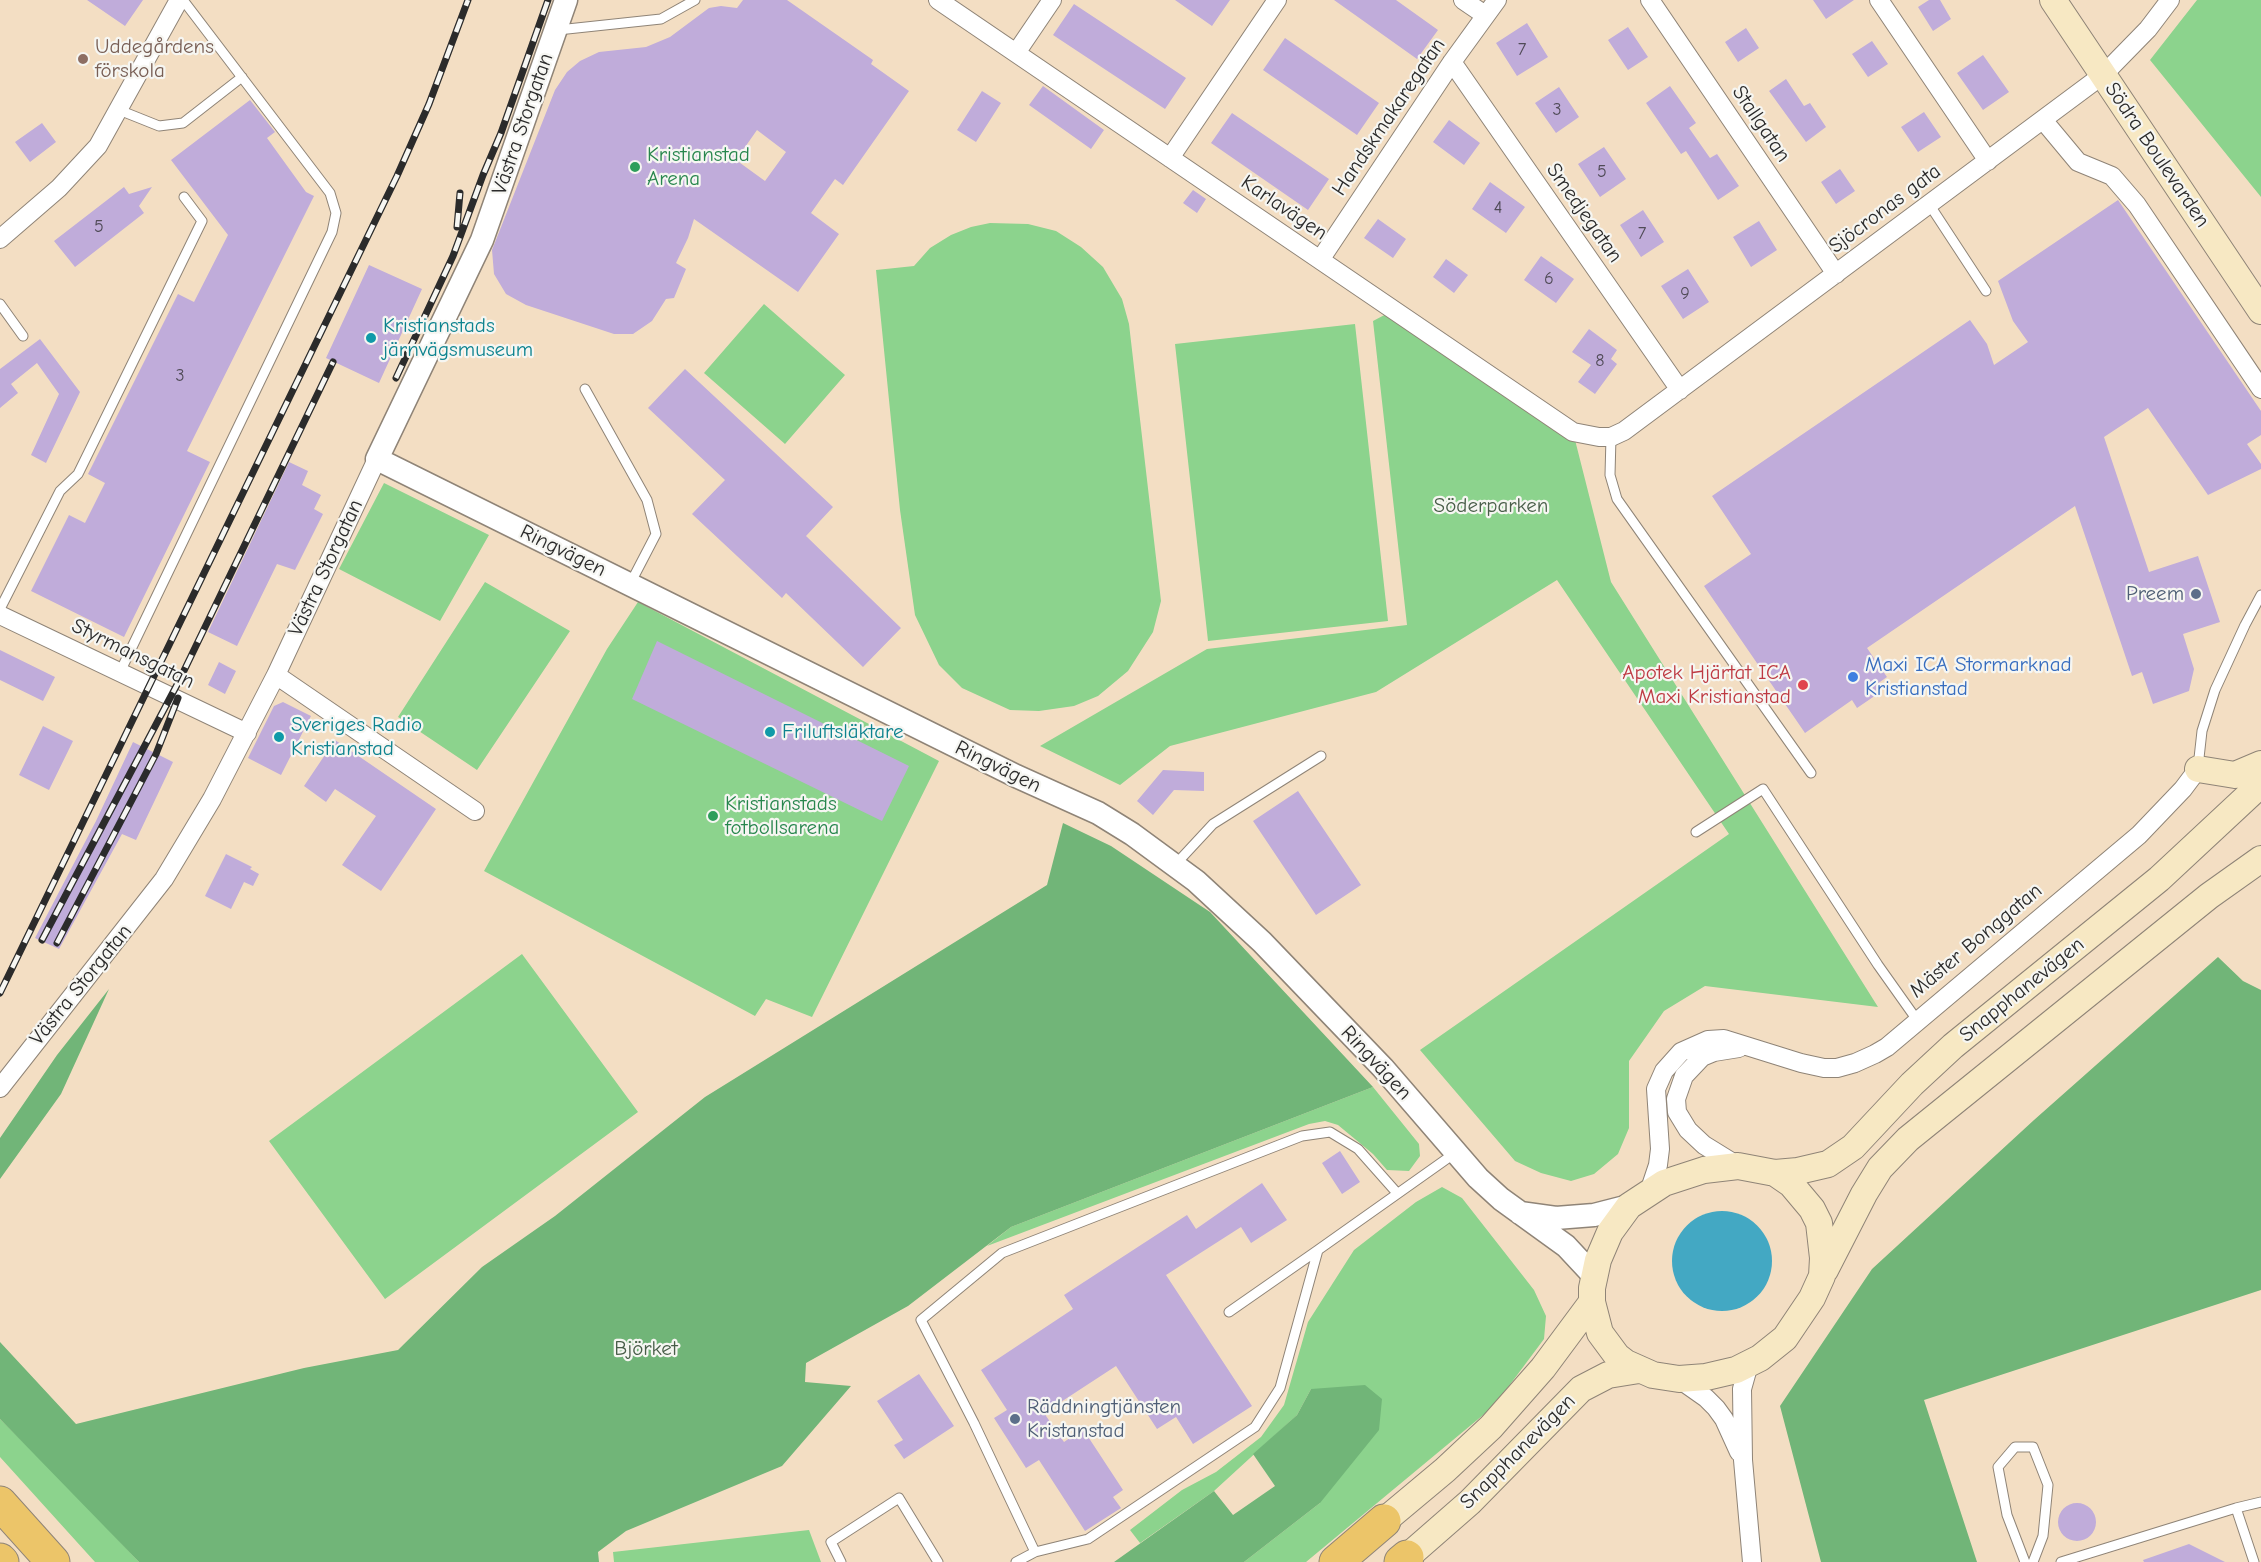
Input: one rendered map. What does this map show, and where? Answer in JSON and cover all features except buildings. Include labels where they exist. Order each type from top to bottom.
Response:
[{"type":"highway","points":[[0,1503],[53,1562]]},
{"type":"highway","points":[[1336,1562],[1384,1521]]},
{"type":"main road","name":"Södra Boulevarden","points":[[2053,0],[2261,311]]},
{"type":"main road","points":[[2198,769],[2235,775],[2261,764]]},
{"type":"main road","name":"Snapphanevägen","points":[[1775,1173],[1798,1171],[1828,1164],[1853,1147],[1912,1084],[1953,1046],[2159,879],[2261,784]]},
{"type":"main road","name":"Snapphanevägen","points":[[1404,1559],[1470,1502],[1581,1389],[1608,1375],[1639,1370],[1653,1375],[1679,1378],[1722,1375],[1749,1364],[1785,1338],[1799,1319],[1864,1194],[1880,1168],[1908,1139],[2200,903],[2261,859]]},
{"type":"main road","points":[[1639,1370],[1626,1363],[1600,1333],[1592,1302],[1594,1276],[1603,1245],[1617,1221],[1639,1199],[1664,1183],[1690,1173],[1738,1166],[1775,1173],[1803,1197],[1819,1223],[1824,1258],[1822,1276]]},
{"type":"main road","name":"Snapphanevägen","points":[[1384,1521],[1445,1470],[1491,1427],[1543,1368],[1592,1302]]},
{"type":"street","points":[[0,239],[59,188],[98,146],[181,0]]},
{"type":"street","name":"Västra Storgatan","points":[[0,1088],[164,879],[213,800],[276,675],[482,240],[566,0]]},
{"type":"street","name":"Karlavägen","points":[[938,0],[1573,432],[1584,436],[1611,437]]},
{"type":"street","points":[[1016,53],[1052,0]]},
{"type":"street","points":[[1170,158],[1277,0]]},
{"type":"street","points":[[1463,0],[1485,15]]},
{"type":"street","name":"Handskmakaregatan","points":[[1320,260],[1452,62],[1497,0]]},
{"type":"street","name":"Stallgatan","points":[[1650,0],[1836,274]]},
{"type":"street","points":[[1879,0],[1988,161]]},
{"type":"street","name":"Sjöcronas gata","points":[[1611,437],[1624,431],[1680,390],[2104,75],[2148,29],[2170,0]]},
{"type":"street","name":"Smedjegatan","points":[[1452,62],[1680,390]]},
{"type":"street","points":[[2043,120],[2078,162],[2112,176],[2137,205],[2261,389]]},
{"type":"street","name":"Ringvägen","points":[[377,459],[1016,776],[1098,813],[1132,834],[1196,881],[1262,942],[1383,1068],[1478,1178],[1519,1213],[1566,1246],[1594,1276]]},
{"type":"street","name":"Styrmansgatan","points":[[0,615],[247,733]]},
{"type":"street","points":[[276,675],[475,811]]},
{"type":"street","name":"Mäster Bonggatan","points":[[1639,1199],[1658,1165],[1660,1149],[1656,1089],[1664,1071],[1681,1052],[1708,1040],[1724,1039],[1801,1064],[1837,1068],[1855,1063],[1881,1051],[2139,835],[2183,789],[2198,769]]},
{"type":"street","name":"Mäster Bonggatan","points":[[1738,1166],[1704,1145],[1688,1130],[1677,1112],[1676,1099],[1684,1076],[1702,1057],[1714,1052],[1749,1046]]},
{"type":"street","points":[[1519,1213],[1556,1218],[1594,1215],[1639,1199]]},
{"type":"street","points":[[1749,1364],[1742,1389],[1743,1460],[1752,1562]]},
{"type":"street","points":[[1679,1378],[1716,1408],[1743,1460]]},
{"type":"lane","points":[[120,672],[332,232],[336,213],[330,193],[181,0]]},
{"type":"lane","points":[[556,30],[661,19],[695,0]]},
{"type":"lane","points":[[119,110],[159,126],[183,123],[242,77]]},
{"type":"lane","points":[[0,609],[60,491],[78,474],[202,221],[184,197]]},
{"type":"lane","points":[[1929,204],[1986,291]]},
{"type":"lane","points":[[0,304],[23,336]]},
{"type":"lane","points":[[585,388],[647,500],[656,534],[630,584]]},
{"type":"lane","points":[[1611,437],[1610,475],[1617,499],[1811,772]]},
{"type":"lane","points":[[2198,769],[2202,730],[2215,690],[2261,595]]},
{"type":"lane","points":[[1174,866],[1213,824],[1321,756]]},
{"type":"lane","points":[[1696,832],[1763,789],[1878,965],[1917,1020]]},
{"type":"lane","points":[[1035,1551],[974,1423],[921,1320],[1002,1254],[1302,1136],[1330,1132],[1358,1149],[1397,1193]]},
{"type":"lane","points":[[1229,1312],[1455,1153]]},
{"type":"lane","points":[[1016,1562],[1035,1551],[1088,1539],[1255,1427],[1280,1389],[1318,1250]]},
{"type":"lane","points":[[2025,1562],[2007,1515],[1998,1467],[2015,1447],[2033,1447],[2048,1485],[2043,1536],[2033,1562]]},
{"type":"lane","points":[[840,1562],[831,1542],[899,1498],[938,1562]]},
{"type":"lane","points":[[2061,1562],[2261,1502]]},
{"type":"lane","points":[[2236,1508],[2254,1562]]},
{"type":"green space","points":[[2197,0],[2261,0],[2261,197],[2150,60]]},
{"type":"green space","points":[[990,223],[1028,224],[1056,231],[1081,247],[1103,267],[1122,299],[1129,324],[1161,601],[1153,632],[1128,671],[1098,696],[1074,706],[1039,711],[1010,710],[962,688],[939,665],[915,615],[900,510],[876,270],[914,266],[930,248],[951,235]]},
{"type":"green space","points":[[764,304],[845,375],[785,444],[704,373]]},
{"type":"green space","name":"Söderparken","points":[[1394,310],[1573,432],[1611,582],[1878,1007],[1705,986],[1664,1011],[1629,1061],[1629,1128],[1618,1154],[1594,1174],[1571,1181],[1541,1173],[1515,1161],[1420,1050],[1729,834],[1557,580],[1376,692],[1170,746],[1120,785],[1040,746],[1207,649],[1407,625],[1373,321]]},
{"type":"green space","points":[[1355,324],[1388,621],[1208,641],[1175,344]]},
{"type":"green space","points":[[384,483],[489,535],[440,621],[339,569]]},
{"type":"green space","points":[[485,582],[570,631],[477,770],[398,717]]},
{"type":"green space","name":"Kristianstads fotbollsarena","points":[[638,602],[939,761],[812,1017],[766,999],[755,1016],[484,871],[607,649]]},
{"type":"green space","name":"Björket","points":[[1063,823],[1111,846],[1210,912],[1373,1087],[1011,1227],[908,1306],[806,1363],[805,1382],[851,1386],[782,1466],[626,1531],[598,1552],[599,1562],[139,1562],[0,1419],[0,1342],[76,1424],[304,1368],[398,1350],[482,1267],[555,1216],[705,1097],[1047,885]]},
{"type":"green space","points":[[522,954],[638,1112],[385,1299],[269,1141]]},
{"type":"green space","points":[[2218,957],[2243,981],[2261,990],[2261,1290],[1924,1400],[1977,1562],[1821,1562],[1780,1406],[1872,1269],[2034,1120]]},
{"type":"green space","points":[[109,989],[61,1094],[0,1179],[0,1138],[57,1055]]},
{"type":"green space","points":[[1373,1087],[1419,1144],[1420,1156],[1409,1171],[1387,1170],[1373,1154],[1338,1125],[1325,1121],[1309,1124],[987,1246],[1011,1227]]},
{"type":"green space","points":[[1442,1187],[1462,1198],[1534,1290],[1546,1316],[1544,1339],[1494,1406],[1306,1562],[1244,1562],[1320,1503],[1311,1389],[1297,1415],[1214,1491],[1140,1543],[1130,1530],[1182,1490],[1216,1472],[1261,1437],[1284,1405],[1308,1322],[1354,1250],[1416,1202]]},
{"type":"green space","points":[[1365,1385],[1382,1399],[1379,1430],[1320,1503],[1244,1562],[1114,1562],[1214,1491],[1233,1515],[1275,1486],[1253,1454],[1297,1415],[1311,1389]]},
{"type":"green space","points":[[0,1419],[139,1562],[95,1562],[0,1457]]},
{"type":"green space","points":[[809,1530],[821,1562],[614,1562],[613,1552]]},
{"type":"water","points":[[1722,1211],[1750,1219],[1764,1233],[1772,1261],[1764,1289],[1750,1303],[1722,1311],[1694,1303],[1680,1289],[1672,1261],[1680,1233],[1694,1219]]},
{"type":"railway","points":[[0,993],[397,176],[429,104],[468,0]]},
{"type":"railway","points":[[396,378],[453,256],[501,133],[548,0]]},
{"type":"railway","points":[[457,227],[460,193]]},
{"type":"railway","points":[[42,940],[179,681],[333,362]]},
{"type":"railway","points":[[57,943],[156,754],[178,698]]},
{"type":"place","name":"Uddegårdens förskola","points":[[83,59]]},
{"type":"place","name":"Kristianstad Arena","points":[[635,167]]},
{"type":"place","name":"Kristianstads järnvägsmuseum","points":[[371,338]]},
{"type":"place","name":"Preem","points":[[2196,594]]},
{"type":"place","name":"Maxi ICA Stormarknad Kristianstad","points":[[1853,677]]},
{"type":"place","name":"Apotek Hjärtat ICA Maxi Kristianstad","points":[[1803,685]]},
{"type":"place","name":"Friluftsläktare","points":[[770,732]]},
{"type":"place","name":"Sveriges Radio Kristianstad","points":[[279,737]]},
{"type":"place","name":"Kristianstads fotbollsarena","points":[[713,816]]},
{"type":"place","name":"Räddningtjänsten Kristanstad","points":[[1015,1419]]}]
